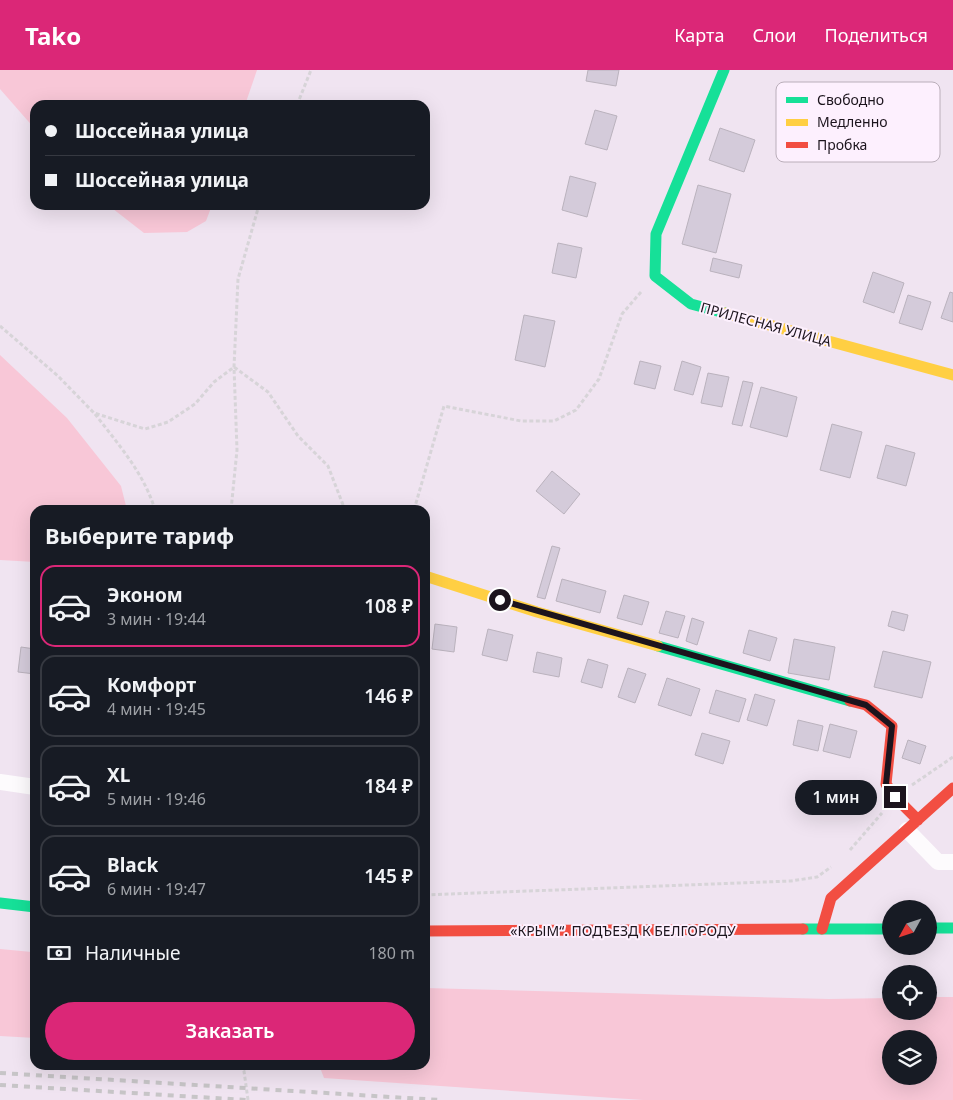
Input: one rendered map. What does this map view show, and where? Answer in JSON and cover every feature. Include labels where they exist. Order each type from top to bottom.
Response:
[{"type":"street","points":[[655,276],[656,234],[724,70]]},
{"type":"street","name":"ПРИЛЕСНАЯ УЛИЦА","points":[[655,276],[691,304],[953,375]]},
{"type":"street","points":[[430,578],[537,612],[866,705],[892,726],[886,784],[938,862],[953,862]]},
{"type":"street","points":[[0,782],[30,786]]},
{"type":"street","points":[[822,929],[831,898],[953,788]]},
{"type":"street","points":[[0,903],[30,906]]},
{"type":"street","points":[[938,928],[953,928]]},
{"type":"street","name":"«КРЫМ“. ПОДЪЕЗД К БЕЛГОРОДУ","points":[[430,931],[882,929]]},
{"type":"path","points":[[299,100],[311,70]]},
{"type":"path","points":[[231,505],[236,450],[234,367],[238,279],[258,210]]},
{"type":"path","points":[[415,505],[444,406],[521,421],[554,420],[576,410],[599,379],[622,314],[655,276]]},
{"type":"path","points":[[0,326],[58,376],[94,413],[129,458],[150,494],[153,505]]},
{"type":"path","points":[[94,413],[145,429],[168,422],[195,404],[214,382],[234,367]]},
{"type":"path","points":[[234,367],[268,392],[298,436],[328,466],[343,505]]},
{"type":"path","points":[[849,851],[895,797],[953,757]]},
{"type":"path","points":[[430,895],[791,881],[817,877],[836,863]]},
{"type":"path","points":[[243,1070],[248,1100]]},
{"type":"shaded area","points":[[0,70],[257,70],[247,100],[30,100],[30,123],[0,89]]},
{"type":"shaded area","points":[[114,210],[210,210],[206,221],[187,232],[144,233]]},
{"type":"shaded area","points":[[0,355],[67,418],[121,486],[126,505],[30,505],[30,562],[0,560]]},
{"type":"shaded area","points":[[0,949],[30,952],[30,1038],[0,1036]]},
{"type":"shaded area","points":[[430,988],[829,999],[882,998],[882,1020],[937,1020],[937,997],[953,997],[953,1100],[643,1100],[324,1078],[321,1070],[430,1070]]},
{"type":"building","points":[[588,70],[619,70],[616,86],[586,81]]},
{"type":"building","points":[[595,110],[617,116],[607,150],[585,144]]},
{"type":"building","points":[[720,128],[755,140],[744,172],[709,160]]},
{"type":"building","points":[[570,176],[596,183],[587,217],[562,210]]},
{"type":"building","points":[[698,185],[731,194],[716,253],[682,244]]},
{"type":"building","points":[[558,243],[582,248],[576,278],[552,273]]},
{"type":"building","points":[[713,258],[742,265],[739,278],[710,271]]},
{"type":"building","points":[[873,272],[904,283],[894,313],[863,302]]},
{"type":"building","points":[[950,292],[953,293],[953,322],[941,318]]},
{"type":"building","points":[[908,295],[931,302],[922,330],[899,323]]},
{"type":"building","points":[[524,315],[555,321],[545,367],[515,360]]},
{"type":"building","points":[[640,361],[661,366],[655,389],[634,384]]},
{"type":"building","points":[[682,361],[701,367],[693,395],[674,390]]},
{"type":"building","points":[[708,373],[729,377],[722,407],[701,403]]},
{"type":"building","points":[[743,381],[753,383],[742,426],[732,424]]},
{"type":"building","points":[[761,387],[797,397],[787,437],[750,427]]},
{"type":"building","points":[[832,424],[862,432],[850,478],[820,470]]},
{"type":"building","points":[[886,445],[915,453],[906,486],[877,478]]},
{"type":"building","points":[[552,471],[580,494],[564,514],[536,491]]},
{"type":"building","points":[[552,546],[560,548],[545,599],[537,597]]},
{"type":"building","points":[[562,579],[606,591],[600,613],[556,601]]},
{"type":"building","points":[[624,595],[649,602],[642,625],[617,618]]},
{"type":"building","points":[[666,611],[685,616],[678,638],[659,633]]},
{"type":"building","points":[[892,611],[908,615],[904,631],[888,626]]},
{"type":"building","points":[[692,618],[704,622],[697,645],[686,641]]},
{"type":"building","points":[[435,624],[457,627],[454,652],[432,649]]},
{"type":"building","points":[[488,629],[513,635],[507,661],[482,655]]},
{"type":"building","points":[[749,630],[777,638],[770,661],[743,653]]},
{"type":"building","points":[[794,639],[835,647],[829,680],[788,673]]},
{"type":"building","points":[[21,647],[30,648],[30,673],[18,672]]},
{"type":"building","points":[[883,651],[931,662],[922,698],[874,687]]},
{"type":"building","points":[[537,652],[562,658],[559,677],[533,672]]},
{"type":"building","points":[[588,659],[608,665],[602,688],[581,682]]},
{"type":"building","points":[[628,668],[646,674],[635,703],[618,697]]},
{"type":"building","points":[[667,678],[700,689],[691,716],[658,705]]},
{"type":"building","points":[[716,690],[746,699],[739,722],[709,713]]},
{"type":"building","points":[[755,694],[775,700],[767,726],[747,720]]},
{"type":"building","points":[[798,720],[823,726],[818,751],[793,745]]},
{"type":"building","points":[[830,724],[857,731],[850,758],[823,751]]},
{"type":"building","points":[[702,733],[730,741],[723,764],[695,755]]},
{"type":"building","points":[[908,740],[926,746],[920,764],[902,758]]},
{"type":"railway","points":[[0,1073],[440,1100]]},
{"type":"railway","points":[[0,1085],[247,1100]]},
{"type":"traffic: fast","points":[[724,70],[656,234],[655,276],[691,304],[725,313]]},
{"type":"traffic: fast","points":[[658,646],[850,701]]},
{"type":"traffic: fast","points":[[0,903],[30,906]]},
{"type":"traffic: fast","points":[[938,928],[953,928]]},
{"type":"traffic: fast","points":[[803,929],[882,929]]},
{"type":"traffic: slow","points":[[725,313],[953,375]]},
{"type":"traffic: slow","points":[[430,578],[537,612],[658,646]]},
{"type":"traffic: jam","points":[[850,701],[866,705],[892,726],[886,784],[895,797],[918,820]]},
{"type":"traffic: jam","points":[[822,929],[831,898],[953,788]]},
{"type":"traffic: jam","points":[[430,931],[803,929]]},
{"type":"route","points":[[500,600],[866,705],[892,726],[886,784],[895,797]]}]
